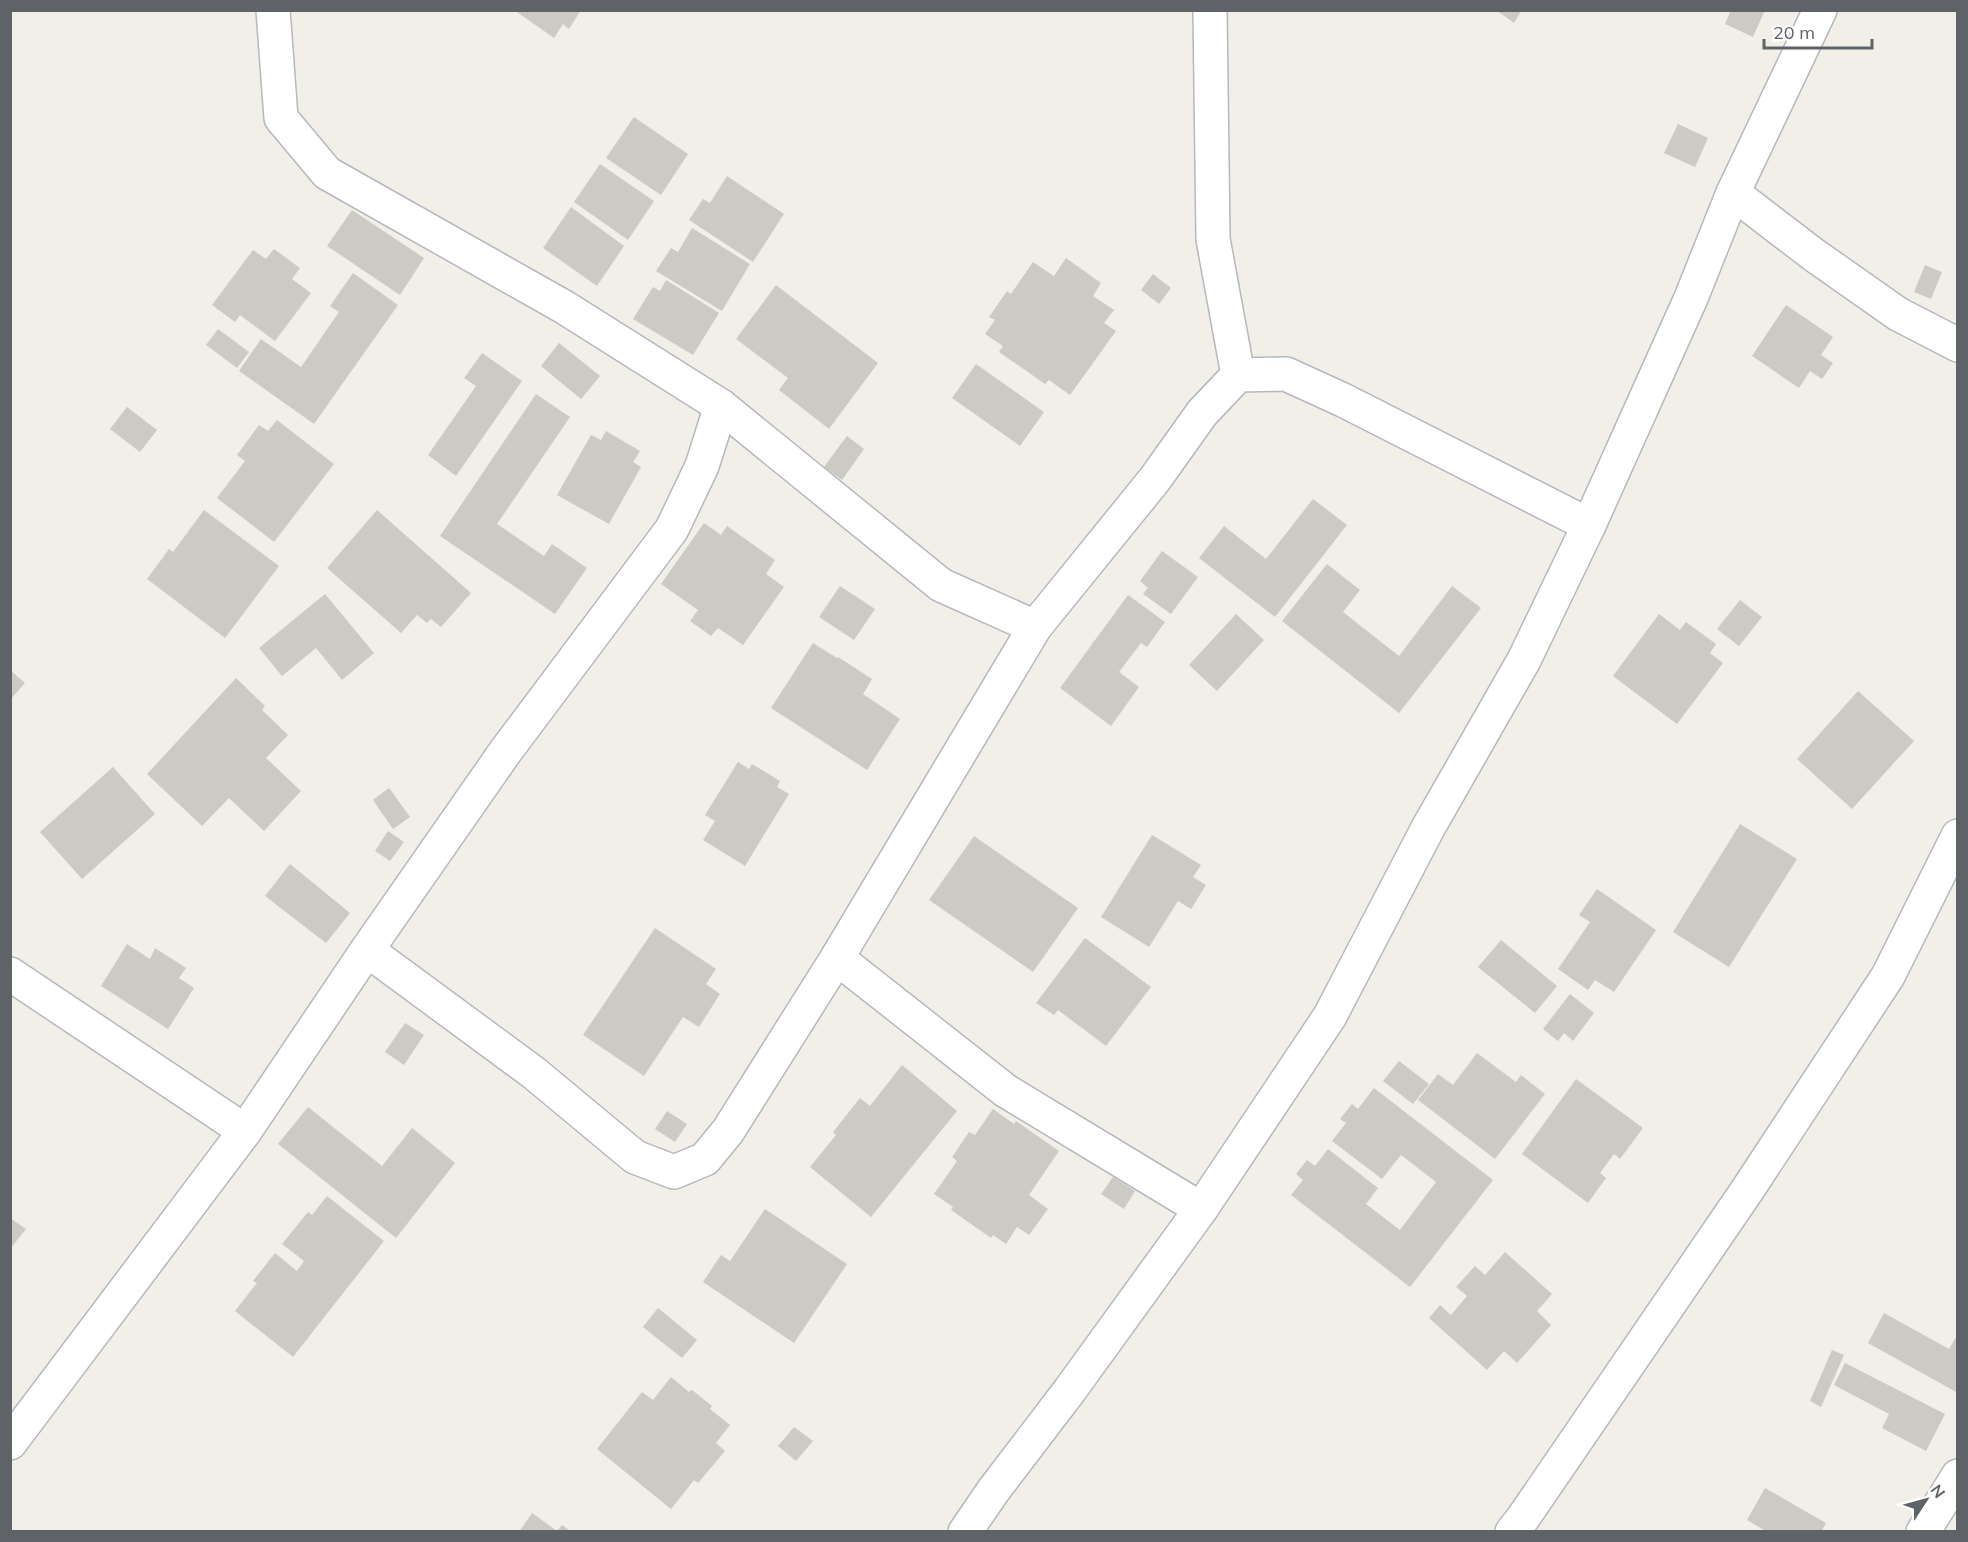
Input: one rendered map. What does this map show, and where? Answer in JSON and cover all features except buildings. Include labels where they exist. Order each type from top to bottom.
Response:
[{"type":"street","points":[[273,10],[281,118],[327,172],[564,307],[721,406],[941,585],[1035,627]]},
{"type":"street","points":[[1209,10],[1213,239],[1238,375]]},
{"type":"street","points":[[965,1532],[1201,1209],[1330,1016],[1428,828],[1524,660],[1589,525],[1691,298],[1733,194],[1820,10]]},
{"type":"street","points":[[1733,194],[1898,314],[1958,345]]},
{"type":"street","points":[[367,950],[534,1073],[635,1157],[674,1172],[705,1159],[728,1131],[837,958],[1035,627],[1155,479],[1202,413],[1238,375],[1286,374],[1343,400],[1589,525]]},
{"type":"street","points":[[10,1443],[246,1131],[367,950],[505,752],[672,530],[702,466],[721,406]]},
{"type":"street","points":[[1512,1532],[1735,1208],[1888,976],[1958,836]]},
{"type":"street","points":[[837,958],[1006,1091],[1201,1209]]},
{"type":"street","points":[[10,974],[246,1131]]},
{"type":"street","points":[[1923,1532],[1958,1476]]}]
